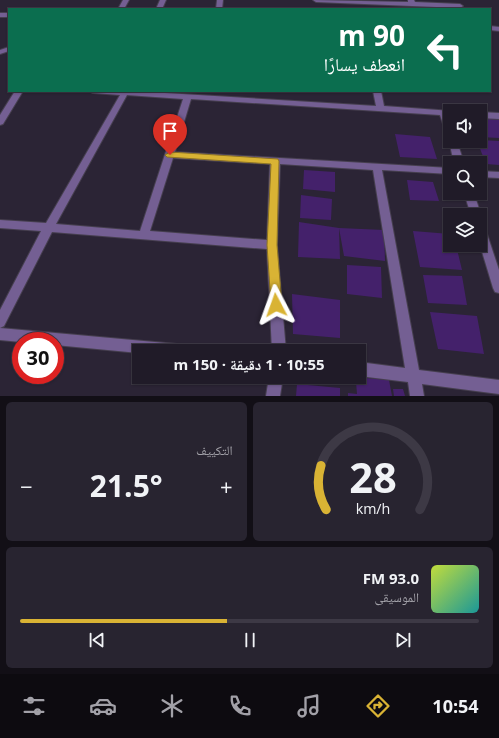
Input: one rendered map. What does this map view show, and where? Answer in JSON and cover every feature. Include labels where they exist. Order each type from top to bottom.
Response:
[{"type":"street","points":[[316,0],[343,1],[358,6],[412,2],[460,5]]},
{"type":"street","points":[[0,122],[18,92]]},
{"type":"street","points":[[0,322],[49,227],[125,92],[443,113]]},
{"type":"street","points":[[377,92],[380,108]]},
{"type":"street","points":[[144,234],[188,97]]},
{"type":"street","points":[[487,115],[499,116]]},
{"type":"street","points":[[170,155],[443,171]]},
{"type":"street","points":[[275,161],[272,245],[279,344]]},
{"type":"street","points":[[377,167],[417,396]]},
{"type":"street","points":[[487,174],[499,175]]},
{"type":"street","points":[[0,224],[272,245]]},
{"type":"street","points":[[487,246],[496,270],[499,288]]},
{"type":"street","points":[[0,334],[132,346]]},
{"type":"street","points":[[366,370],[499,387]]},
{"type":"street","points":[[273,396],[275,384]]},
{"type":"building","points":[[487,118],[499,119],[499,138],[487,137]]},
{"type":"building","points":[[395,134],[430,137],[437,159],[400,157]]},
{"type":"building","points":[[487,140],[499,141],[499,165],[487,164],[487,156],[483,156],[480,148],[487,148]]},
{"type":"building","points":[[304,170],[335,172],[335,192],[303,189]]},
{"type":"building","points":[[407,180],[433,182],[439,201],[410,200]]},
{"type":"building","points":[[301,195],[332,199],[331,220],[300,218]]},
{"type":"building","points":[[299,222],[339,228],[340,259],[298,257]]},
{"type":"building","points":[[339,228],[384,230],[385,261],[344,256]]},
{"type":"building","points":[[413,231],[443,233],[443,252],[458,252],[462,270],[420,267]]},
{"type":"building","points":[[347,265],[381,267],[382,298],[347,294]]},
{"type":"building","points":[[423,275],[462,276],[467,305],[428,303]]},
{"type":"building","points":[[292,294],[340,300],[340,338],[293,334]]},
{"type":"building","points":[[430,312],[477,316],[484,354],[438,349]]},
{"type":"building","points":[[366,378],[389,380],[392,396],[348,396],[348,393],[357,394],[356,384],[366,383]]},
{"type":"building","points":[[297,384],[340,388],[340,396],[296,396]]},
{"type":"building","points":[[393,389],[403,389],[405,396],[394,396]]},
{"type":"route","points":[[170,155],[275,161],[272,245],[276,305]]}]
